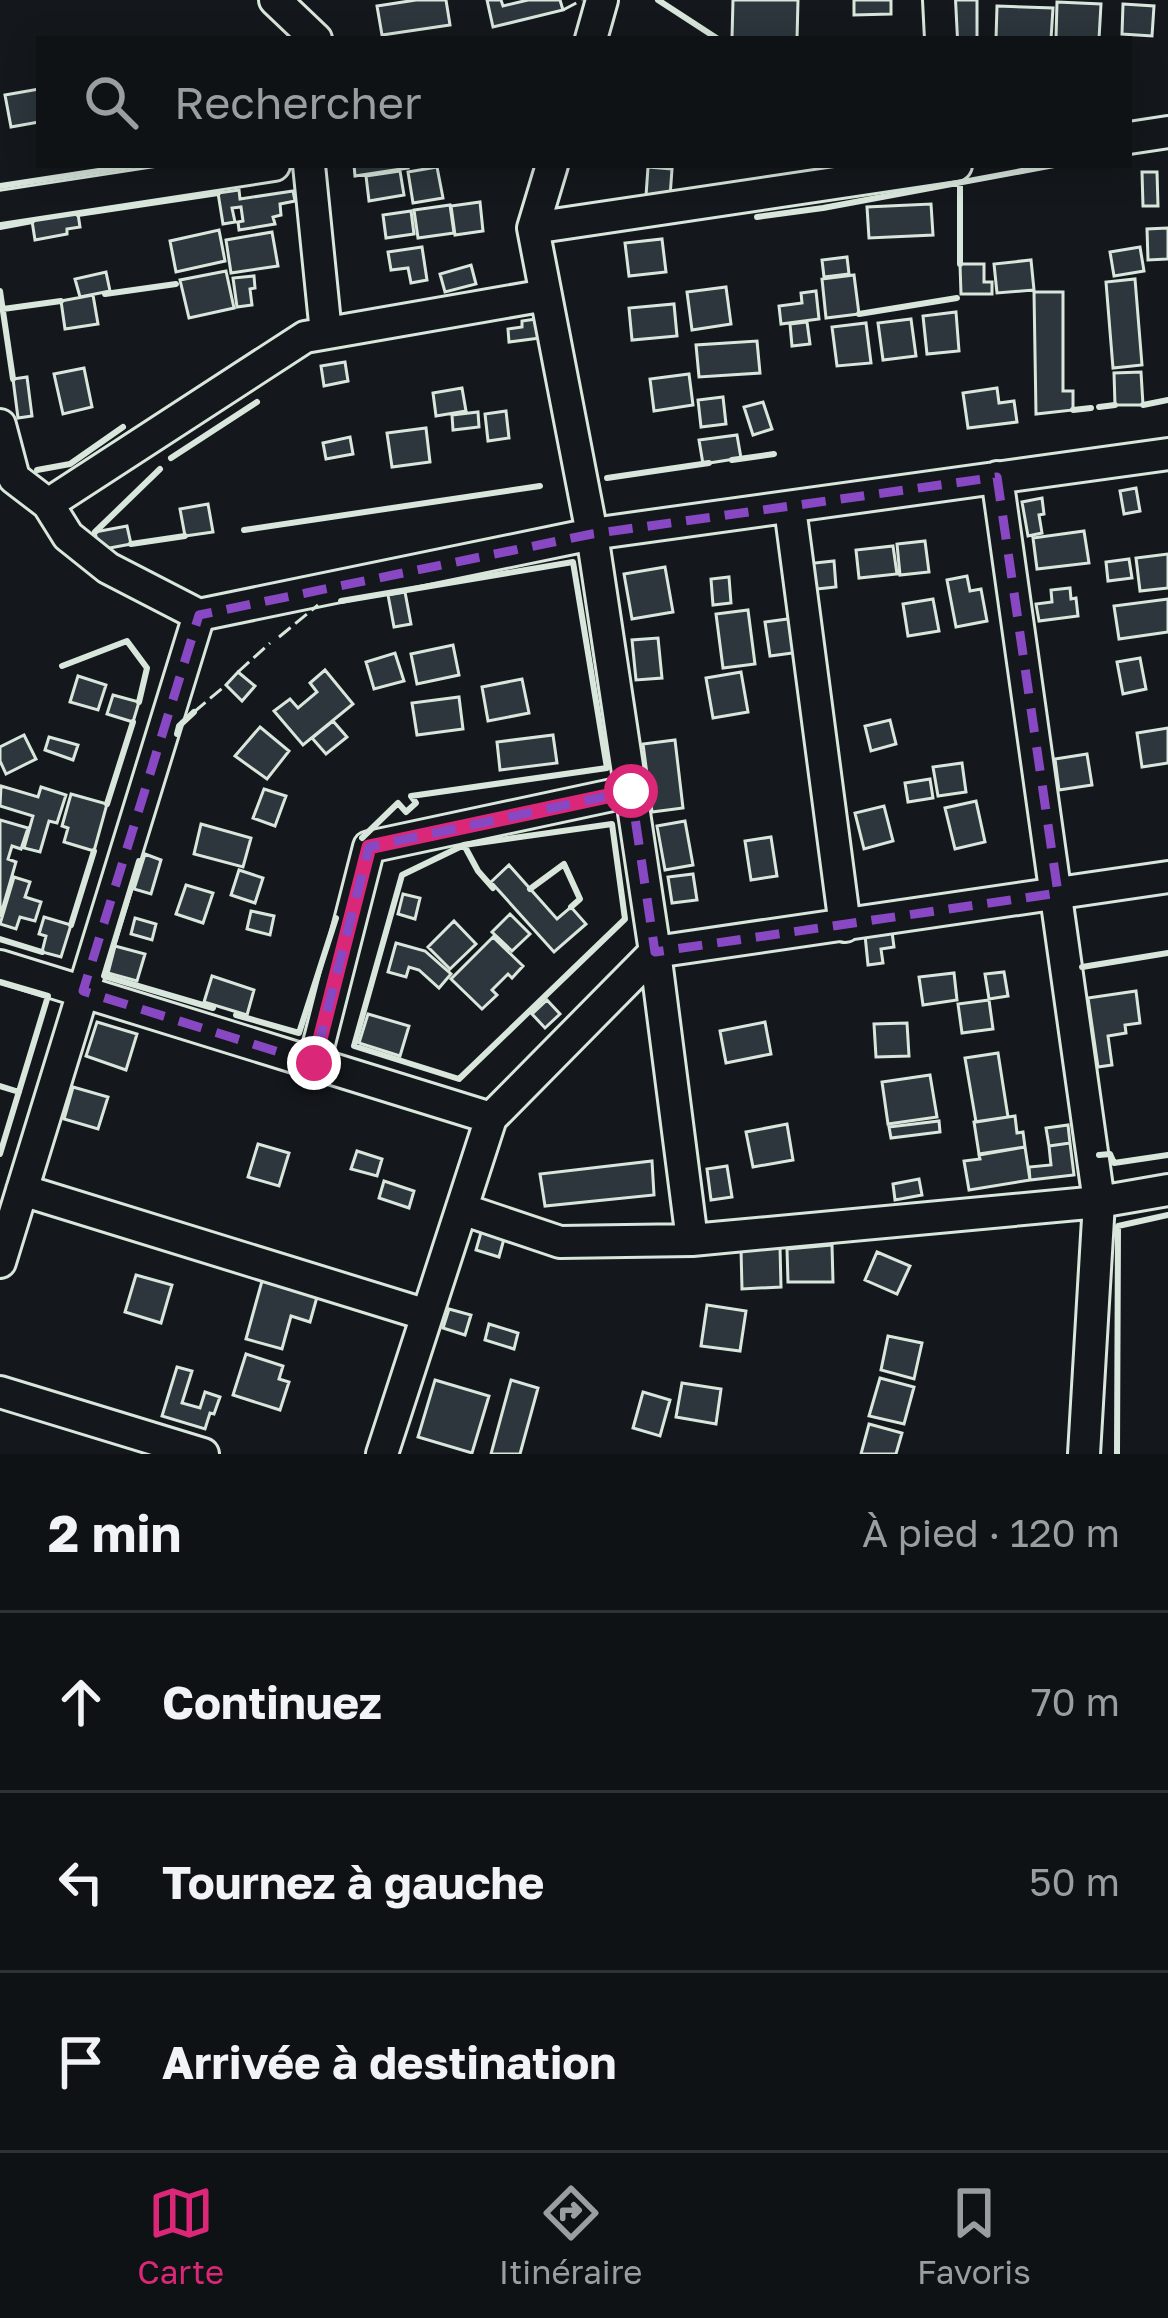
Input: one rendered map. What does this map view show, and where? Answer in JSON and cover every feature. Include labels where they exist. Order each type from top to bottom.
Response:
[{"type":"street","points":[[275,0],[313,36]]},
{"type":"street","points":[[592,36],[602,0]]},
{"type":"street","points":[[939,0],[941,36]]},
{"type":"street","points":[[1132,138],[1168,132]]},
{"type":"street","points":[[0,207],[254,168]]},
{"type":"street","points":[[309,168],[326,333]]},
{"type":"street","points":[[551,168],[533,228],[592,534],[655,952],[692,1240]]},
{"type":"street","points":[[533,228],[930,168]]},
{"type":"street","points":[[48,504],[305,337],[546,295]]},
{"type":"street","points":[[0,425],[14,478],[48,504],[68,536],[108,568],[199,615],[592,534],[1168,454]]},
{"type":"street","points":[[997,477],[1099,1202],[1084,1454]]},
{"type":"street","points":[[790,508],[845,926]]},
{"type":"street","points":[[0,1262],[199,615]]},
{"type":"street","points":[[314,1063],[369,847],[631,791]]},
{"type":"street","points":[[382,1454],[491,1118],[655,952],[1168,877]]},
{"type":"street","points":[[0,966],[491,1118]]},
{"type":"street","points":[[22,1190],[427,1316]]},
{"type":"street","points":[[462,1209],[560,1242],[692,1240],[1099,1202],[1168,1190]]},
{"type":"street","points":[[0,1392],[203,1454]]},
{"type":"highlighted area","points":[[997,477],[1058,893],[655,952],[631,791],[369,847],[314,1063],[83,991],[199,615],[592,534]]},
{"type":"building","points":[[446,0],[450,25],[382,35],[377,6]]},
{"type":"building","points":[[487,0],[501,0],[503,6],[560,0],[563,10],[493,27]]},
{"type":"building","points":[[733,0],[798,0],[797,36],[732,36]]},
{"type":"building","points":[[854,0],[891,0],[891,14],[854,15]]},
{"type":"building","points":[[949,0],[977,0],[977,36],[948,36]]},
{"type":"building","points":[[1057,2],[1101,4],[1099,36],[1056,36]]},
{"type":"building","points":[[1123,4],[1154,6],[1152,36],[1122,34]]},
{"type":"building","points":[[997,6],[1053,8],[1051,36],[996,36]]},
{"type":"building","points":[[36,90],[36,123],[11,127],[5,95]]},
{"type":"building","points":[[354,168],[408,168],[355,176]]},
{"type":"building","points":[[437,168],[443,198],[413,203],[408,172]]},
{"type":"building","points":[[648,168],[672,169],[670,197],[646,196]]},
{"type":"building","points":[[400,171],[404,195],[369,201],[366,176]]},
{"type":"building","points":[[1142,172],[1157,172],[1158,206],[1143,206]]},
{"type":"building","points":[[239,190],[240,199],[293,191],[295,201],[280,204],[281,215],[273,217],[275,224],[239,230],[241,207],[232,208],[235,222],[223,224],[218,193]]},
{"type":"building","points":[[480,202],[483,231],[455,235],[451,206]]},
{"type":"building","points":[[931,204],[933,235],[869,238],[867,207]]},
{"type":"building","points":[[450,205],[454,233],[418,238],[414,210]]},
{"type":"building","points":[[411,211],[414,234],[386,238],[383,215]]},
{"type":"building","points":[[78,214],[80,227],[35,240],[32,221]]},
{"type":"building","points":[[1168,228],[1168,259],[1148,260],[1147,229]]},
{"type":"building","points":[[219,230],[225,261],[176,272],[170,241]]},
{"type":"building","points":[[272,232],[278,266],[231,273],[226,240]]},
{"type":"building","points":[[662,239],[666,272],[629,276],[625,243]]},
{"type":"building","points":[[422,247],[427,280],[411,283],[408,268],[391,270],[388,252]]},
{"type":"building","points":[[1140,247],[1144,271],[1114,276],[1110,252]]},
{"type":"building","points":[[847,257],[849,274],[824,277],[822,260]]},
{"type":"building","points":[[1031,260],[1034,290],[997,293],[994,264]]},
{"type":"building","points":[[960,264],[984,264],[984,282],[992,282],[992,294],[961,294]]},
{"type":"building","points":[[471,265],[476,284],[445,292],[440,274]]},
{"type":"building","points":[[226,271],[234,308],[189,318],[180,280]]},
{"type":"building","points":[[106,272],[110,291],[80,297],[75,279]]},
{"type":"building","points":[[854,275],[859,314],[826,318],[822,279]]},
{"type":"building","points":[[254,276],[252,305],[237,307],[233,278]]},
{"type":"building","points":[[1135,279],[1142,365],[1113,368],[1106,282]]},
{"type":"building","points":[[726,287],[731,324],[692,330],[687,292]]},
{"type":"building","points":[[816,291],[819,319],[781,324],[779,306],[802,303],[801,293]]},
{"type":"building","points":[[1034,292],[1063,292],[1063,391],[1073,391],[1073,410],[1036,414]]},
{"type":"building","points":[[93,295],[98,324],[65,329],[61,301]]},
{"type":"building","points":[[674,304],[677,336],[632,340],[629,308]]},
{"type":"building","points":[[956,312],[959,351],[927,354],[923,316]]},
{"type":"building","points":[[536,319],[540,338],[509,342],[508,329]]},
{"type":"building","points":[[911,319],[916,356],[883,360],[878,323]]},
{"type":"building","points":[[807,322],[810,344],[792,346],[790,324]]},
{"type":"building","points":[[866,323],[871,363],[837,366],[832,327]]},
{"type":"building","points":[[757,341],[760,373],[699,377],[696,345]]},
{"type":"building","points":[[345,362],[348,381],[324,386],[321,366]]},
{"type":"building","points":[[84,368],[92,407],[63,414],[54,374]]},
{"type":"building","points":[[1141,372],[1143,405],[1115,405],[1114,373]]},
{"type":"building","points":[[689,374],[693,405],[654,411],[650,379]]},
{"type":"building","points":[[27,377],[32,416],[18,418],[13,379]]},
{"type":"building","points":[[462,388],[466,411],[436,416],[433,393]]},
{"type":"building","points":[[997,388],[999,403],[1014,401],[1017,422],[968,428],[963,393]]},
{"type":"building","points":[[723,397],[726,424],[701,427],[698,400]]},
{"type":"building","points":[[763,402],[772,429],[753,435],[744,407]]},
{"type":"building","points":[[506,411],[509,438],[488,441],[485,414]]},
{"type":"building","points":[[478,412],[479,427],[453,430],[452,415]]},
{"type":"building","points":[[426,428],[430,462],[392,467],[387,433]]},
{"type":"building","points":[[737,435],[741,458],[703,464],[699,440]]},
{"type":"building","points":[[350,437],[353,454],[326,459],[323,443]]},
{"type":"building","points":[[1136,488],[1140,511],[1124,514],[1120,491]]},
{"type":"building","points":[[1042,498],[1042,533],[1028,536],[1022,502]]},
{"type":"building","points":[[208,504],[213,532],[185,536],[180,509]]},
{"type":"building","points":[[127,526],[131,544],[99,550],[95,532]]},
{"type":"building","points":[[1084,531],[1089,563],[1037,569],[1033,538]]},
{"type":"building","points":[[925,541],[929,572],[900,575],[897,544]]},
{"type":"building","points":[[893,546],[897,574],[859,578],[856,550]]},
{"type":"building","points":[[1168,554],[1168,588],[1140,591],[1136,558]]},
{"type":"building","points":[[1129,559],[1132,578],[1108,581],[1106,562]]},
{"type":"building","points":[[834,561],[836,587],[807,590],[805,564]]},
{"type":"building","points":[[665,567],[673,612],[632,619],[624,574]]},
{"type":"building","points":[[967,576],[970,591],[981,589],[987,621],[956,627],[947,580]]},
{"type":"building","points":[[729,577],[731,603],[713,605],[711,579]]},
{"type":"building","points":[[1070,588],[1078,616],[1039,621],[1036,604],[1052,602],[1051,590]]},
{"type":"building","points":[[405,592],[411,624],[394,627],[388,595]]},
{"type":"building","points":[[933,599],[939,631],[908,636],[903,604]]},
{"type":"building","points":[[1168,599],[1168,632],[1119,639],[1114,606]]},
{"type":"building","points":[[748,610],[755,664],[723,668],[716,614]]},
{"type":"building","points":[[795,618],[800,652],[770,656],[765,622]]},
{"type":"building","points":[[658,638],[662,678],[636,680],[632,640]]},
{"type":"building","points":[[453,645],[459,675],[417,684],[411,654]]},
{"type":"building","points":[[395,653],[404,681],[374,689],[366,662]]},
{"type":"building","points":[[1140,658],[1146,689],[1123,694],[1117,662]]},
{"type":"building","points":[[325,670],[353,704],[303,745],[274,711],[290,699],[298,708],[317,692],[310,683]]},
{"type":"building","points":[[238,672],[255,686],[242,701],[226,685]]},
{"type":"building","points":[[741,672],[748,712],[713,718],[706,678]]},
{"type":"building","points":[[78,676],[106,685],[98,710],[70,702]]},
{"type":"building","points":[[522,679],[529,713],[488,721],[482,687]]},
{"type":"building","points":[[113,695],[139,702],[133,722],[107,714]]},
{"type":"building","points":[[459,697],[463,729],[417,735],[412,703]]},
{"type":"building","points":[[890,720],[896,744],[871,751],[865,726]]},
{"type":"building","points":[[333,721],[347,737],[326,754],[312,738]]},
{"type":"building","points":[[260,727],[289,751],[267,779],[235,756]]},
{"type":"building","points":[[1168,728],[1168,763],[1142,767],[1137,733]]},
{"type":"building","points":[[24,735],[36,759],[6,774],[0,747]]},
{"type":"building","points":[[553,735],[557,763],[500,770],[497,742]]},
{"type":"building","points":[[49,737],[78,745],[73,760],[45,750]]},
{"type":"building","points":[[675,740],[683,808],[652,812],[643,744]]},
{"type":"building","points":[[1087,754],[1092,785],[1059,790],[1055,759]]},
{"type":"building","points":[[962,763],[966,792],[938,796],[933,767]]},
{"type":"building","points":[[930,779],[933,798],[908,802],[905,783]]},
{"type":"building","points":[[1,786],[38,797],[41,787],[66,795],[57,823],[49,821],[40,852],[24,848],[33,816],[0,806]]},
{"type":"building","points":[[264,789],[286,796],[275,826],[253,818]]},
{"type":"building","points":[[71,794],[107,804],[94,851],[64,842],[68,828],[62,826]]},
{"type":"building","points":[[976,801],[985,842],[955,849],[945,808]]},
{"type":"building","points":[[884,806],[893,841],[864,849],[855,813]]},
{"type":"building","points":[[0,820],[28,828],[21,849],[12,846],[8,859],[16,862],[0,917]]},
{"type":"building","points":[[685,821],[693,865],[665,870],[657,826]]},
{"type":"building","points":[[201,824],[251,838],[243,867],[194,854]]},
{"type":"building","points":[[771,837],[777,876],[751,880],[745,841]]},
{"type":"building","points":[[145,854],[161,860],[151,894],[134,889]]},
{"type":"building","points":[[509,865],[557,919],[571,907],[586,924],[554,952],[491,882]]},
{"type":"building","points":[[239,870],[263,878],[255,903],[231,895]]},
{"type":"building","points":[[693,874],[697,900],[672,903],[668,877]]},
{"type":"building","points":[[14,877],[30,882],[25,897],[41,902],[35,921],[20,917],[16,929],[0,924]]},
{"type":"building","points":[[186,885],[213,893],[203,923],[176,914]]},
{"type":"building","points":[[403,894],[420,898],[415,919],[398,914]]},
{"type":"building","points":[[251,911],[274,916],[270,935],[247,929]]},
{"type":"building","points":[[510,914],[530,934],[512,951],[492,932]]},
{"type":"building","points":[[44,917],[71,925],[61,957],[42,952],[46,936],[39,934]]},
{"type":"building","points":[[135,918],[156,924],[152,940],[131,934]]},
{"type":"building","points":[[454,921],[476,944],[450,969],[428,947]]},
{"type":"building","points":[[892,932],[894,947],[881,949],[883,963],[868,965],[865,935]]},
{"type":"building","points":[[493,937],[523,966],[492,990],[497,995],[482,1009],[451,979]]},
{"type":"building","points":[[396,943],[425,951],[451,974],[439,988],[419,970],[409,967],[406,977],[388,972]]},
{"type":"building","points":[[115,946],[145,954],[137,981],[108,973]]},
{"type":"building","points":[[1004,972],[1008,996],[989,999],[985,974]]},
{"type":"building","points":[[954,973],[957,1000],[923,1005],[919,977]]},
{"type":"building","points":[[212,976],[254,990],[247,1015],[204,1002]]},
{"type":"building","points":[[1136,991],[1140,1023],[1125,1025],[1126,1033],[1108,1036],[1112,1065],[1098,1067],[1088,998]]},
{"type":"building","points":[[547,1000],[560,1014],[545,1028],[532,1014]]},
{"type":"building","points":[[989,1000],[993,1029],[962,1033],[958,1004]]},
{"type":"building","points":[[368,1014],[409,1026],[400,1056],[359,1043]]},
{"type":"building","points":[[97,1022],[137,1034],[126,1070],[86,1056]]},
{"type":"building","points":[[765,1022],[771,1054],[726,1063],[720,1031]]},
{"type":"building","points":[[907,1023],[909,1056],[876,1057],[874,1024]]},
{"type":"building","points":[[998,1053],[1008,1117],[976,1122],[965,1058]]},
{"type":"building","points":[[930,1075],[937,1117],[888,1124],[882,1082]]},
{"type":"building","points":[[73,1087],[108,1097],[98,1129],[64,1119]]},
{"type":"building","points":[[1015,1116],[1025,1147],[979,1154],[974,1122]]},
{"type":"building","points":[[939,1121],[940,1132],[891,1138],[889,1127]]},
{"type":"building","points":[[787,1124],[793,1160],[753,1167],[746,1132]]},
{"type":"building","points":[[1068,1125],[1070,1143],[1049,1146],[1046,1128]]},
{"type":"building","points":[[1070,1143],[1074,1175],[1030,1180],[1029,1167],[1051,1165],[1049,1146]]},
{"type":"building","points":[[258,1144],[289,1153],[279,1186],[248,1177]]},
{"type":"building","points":[[1025,1147],[1030,1180],[969,1190],[964,1161]]},
{"type":"building","points":[[357,1151],[382,1159],[377,1176],[351,1169]]},
{"type":"building","points":[[652,1161],[654,1195],[545,1206],[540,1174]]},
{"type":"building","points":[[727,1166],[732,1197],[711,1200],[707,1169]]},
{"type":"building","points":[[919,1179],[922,1195],[895,1200],[893,1184]]},
{"type":"building","points":[[384,1181],[414,1191],[409,1208],[379,1198]]},
{"type":"building","points":[[484,1222],[507,1228],[499,1257],[476,1250]]},
{"type":"building","points":[[832,1245],[833,1282],[788,1282],[787,1249]]},
{"type":"building","points":[[780,1247],[781,1287],[742,1289],[741,1249]]},
{"type":"building","points":[[877,1252],[910,1266],[897,1294],[865,1280]]},
{"type":"building","points":[[136,1275],[172,1285],[161,1323],[125,1312]]},
{"type":"building","points":[[262,1281],[317,1297],[310,1322],[291,1316],[282,1349],[246,1339]]},
{"type":"building","points":[[707,1305],[746,1311],[740,1351],[701,1346]]},
{"type":"building","points":[[449,1309],[471,1315],[465,1335],[443,1328]]},
{"type":"building","points":[[489,1324],[518,1333],[514,1349],[485,1340]]},
{"type":"building","points":[[888,1336],[922,1343],[914,1379],[881,1370]]},
{"type":"building","points":[[246,1354],[283,1366],[279,1379],[289,1382],[280,1410],[233,1395]]},
{"type":"building","points":[[177,1367],[192,1371],[182,1403],[200,1408],[205,1392],[220,1397],[205,1429],[162,1416]]},
{"type":"building","points":[[880,1378],[914,1387],[904,1424],[869,1416]]},
{"type":"building","points":[[435,1380],[489,1396],[472,1453],[418,1437]]},
{"type":"building","points":[[511,1380],[538,1388],[520,1454],[491,1454]]},
{"type":"building","points":[[682,1383],[721,1389],[716,1424],[676,1417]]},
{"type":"building","points":[[643,1392],[670,1400],[660,1436],[633,1428]]},
{"type":"building","points":[[869,1424],[902,1433],[896,1454],[861,1454]]},
{"type":"fence","points":[[563,10],[582,0]]},
{"type":"fence","points":[[279,637],[318,605]]},
{"type":"fence","points":[[238,672],[270,643]]},
{"type":"fence","points":[[194,712],[226,685]]},
{"type":"wall","points":[[658,0],[713,36]]},
{"type":"wall","points":[[0,186],[118,168]]},
{"type":"wall","points":[[757,217],[1038,168]]},
{"type":"wall","points":[[960,184],[960,264]]},
{"type":"wall","points":[[78,214],[218,193]]},
{"type":"wall","points":[[0,227],[32,221]]},
{"type":"wall","points":[[105,294],[176,284]]},
{"type":"wall","points":[[0,291],[13,379]]},
{"type":"wall","points":[[859,314],[957,298]]},
{"type":"wall","points":[[3,309],[61,301]]},
{"type":"wall","points":[[1143,405],[1168,400]]},
{"type":"wall","points":[[171,458],[257,402]]},
{"type":"wall","points":[[1099,407],[1115,405]]},
{"type":"wall","points":[[1073,410],[1091,408]]},
{"type":"wall","points":[[37,470],[70,464],[123,427]]},
{"type":"wall","points":[[732,460],[774,454]]},
{"type":"wall","points":[[607,478],[709,463]]},
{"type":"wall","points":[[95,532],[160,469]]},
{"type":"wall","points":[[244,530],[540,486]]},
{"type":"wall","points":[[131,544],[185,536]]},
{"type":"wall","points":[[341,601],[573,562],[607,768],[411,796],[416,803],[406,812],[398,803],[362,838]]},
{"type":"wall","points":[[62,666],[127,641],[147,668],[139,702]]},
{"type":"wall","points":[[177,734],[194,712]]},
{"type":"wall","points":[[107,804],[133,722]]},
{"type":"wall","points":[[612,824],[625,919],[459,1079],[354,1046],[402,875],[464,845],[612,824]]},
{"type":"wall","points":[[464,845],[493,888]]},
{"type":"wall","points":[[71,925],[94,851]]},
{"type":"wall","points":[[139,861],[104,976],[213,1008]]},
{"type":"wall","points":[[530,889],[564,864],[580,899],[571,907]]},
{"type":"wall","points":[[236,1015],[299,1033],[336,918]]},
{"type":"wall","points":[[0,939],[42,952]]},
{"type":"wall","points":[[1082,967],[1168,953]]},
{"type":"wall","points":[[0,982],[48,996],[0,1154]]},
{"type":"wall","points":[[0,1086],[19,1092]]},
{"type":"wall","points":[[1099,1155],[1110,1154],[1114,1163],[1168,1155]]},
{"type":"wall","points":[[1117,1454],[1118,1226],[1168,1215]]},
{"type":"route","points":[[314,1063],[369,847],[631,791]]}]
